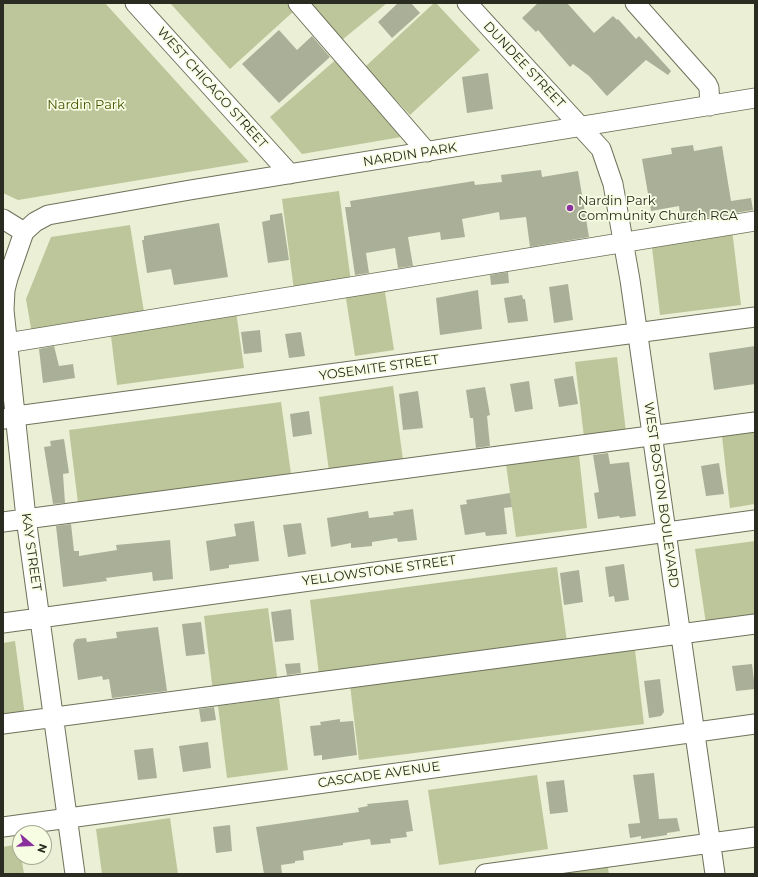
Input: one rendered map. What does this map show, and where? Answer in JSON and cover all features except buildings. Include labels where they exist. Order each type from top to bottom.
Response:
[{"type":"street","name":"WEST CHICAGO STREET","points":[[135,3],[290,174]]},
{"type":"street","points":[[298,3],[427,152]]},
{"type":"street","name":"DUNDEE STREET","points":[[467,3],[581,127]]},
{"type":"street","points":[[635,3],[707,84],[709,88],[710,106]]},
{"type":"street","name":"NARDIN PARK","points":[[24,232],[34,222],[48,215],[755,98]]},
{"type":"street","name":"WEST BOSTON BOULEVARD","points":[[581,127],[601,149],[610,171],[623,242],[638,333],[715,874]]},
{"type":"street","points":[[3,219],[24,232]]},
{"type":"street","points":[[6,347],[755,221]]},
{"type":"street","name":"KAY STREET","points":[[24,232],[5,290],[4,310],[9,418],[26,518],[75,874]]},
{"type":"street","name":"YOSEMITE STREET","points":[[9,418],[755,317]]},
{"type":"street","points":[[3,522],[755,422]]},
{"type":"street","name":"YELLOWSTONE STREET","points":[[3,623],[755,520]]},
{"type":"street","points":[[3,724],[54,716],[755,624]]},
{"type":"street","name":"CASCADE AVENUE","points":[[3,827],[755,724]]},
{"type":"street","points":[[485,874],[755,837]]},
{"type":"green space","name":"Nardin Park","points":[[3,3],[105,3],[249,162],[18,200],[3,193]]},
{"type":"green space","points":[[170,3],[288,3],[295,10],[230,69]]},
{"type":"green space","points":[[311,3],[387,3],[342,40]]},
{"type":"green space","points":[[434,3],[436,3],[480,50],[410,115],[365,67]]},
{"type":"green space","points":[[339,57],[407,136],[302,154],[270,117]]},
{"type":"green space","points":[[339,191],[351,282],[294,290],[282,199]]},
{"type":"green space","points":[[130,225],[144,312],[32,334],[26,299],[51,237]]},
{"type":"green space","points":[[732,229],[741,305],[660,315],[651,239]]},
{"type":"green space","points":[[384,286],[394,350],[355,356],[345,292]]},
{"type":"green space","points":[[236,311],[244,368],[117,385],[110,328]]},
{"type":"green space","points":[[617,357],[626,432],[584,437],[575,362]]},
{"type":"green space","points":[[393,386],[403,460],[329,471],[319,397]]},
{"type":"green space","points":[[281,402],[291,474],[78,503],[69,430]]},
{"type":"green space","points":[[755,431],[755,504],[730,508],[722,436]]},
{"type":"green space","points":[[579,455],[587,528],[516,537],[506,464]]},
{"type":"green space","points":[[755,541],[755,617],[706,624],[695,549]]},
{"type":"green space","points":[[557,567],[567,642],[319,675],[310,600]]},
{"type":"green space","points":[[268,608],[278,684],[213,692],[204,616]]},
{"type":"green space","points":[[15,641],[25,716],[3,719],[3,643]]},
{"type":"green space","points":[[635,650],[644,724],[359,760],[350,685]]},
{"type":"green space","points":[[279,698],[288,770],[227,778],[218,706]]},
{"type":"green space","points":[[537,775],[548,849],[439,865],[428,790]]},
{"type":"green space","points":[[170,818],[178,874],[102,874],[96,829]]},
{"type":"green space","points":[[12,845],[12,865],[22,865],[24,874],[3,874],[3,847]]},
{"type":"green space","points":[[607,862],[609,874],[522,874]]},
{"type":"place","name":"Nardin Park Community Church RCA","points":[[570,208]]}]
